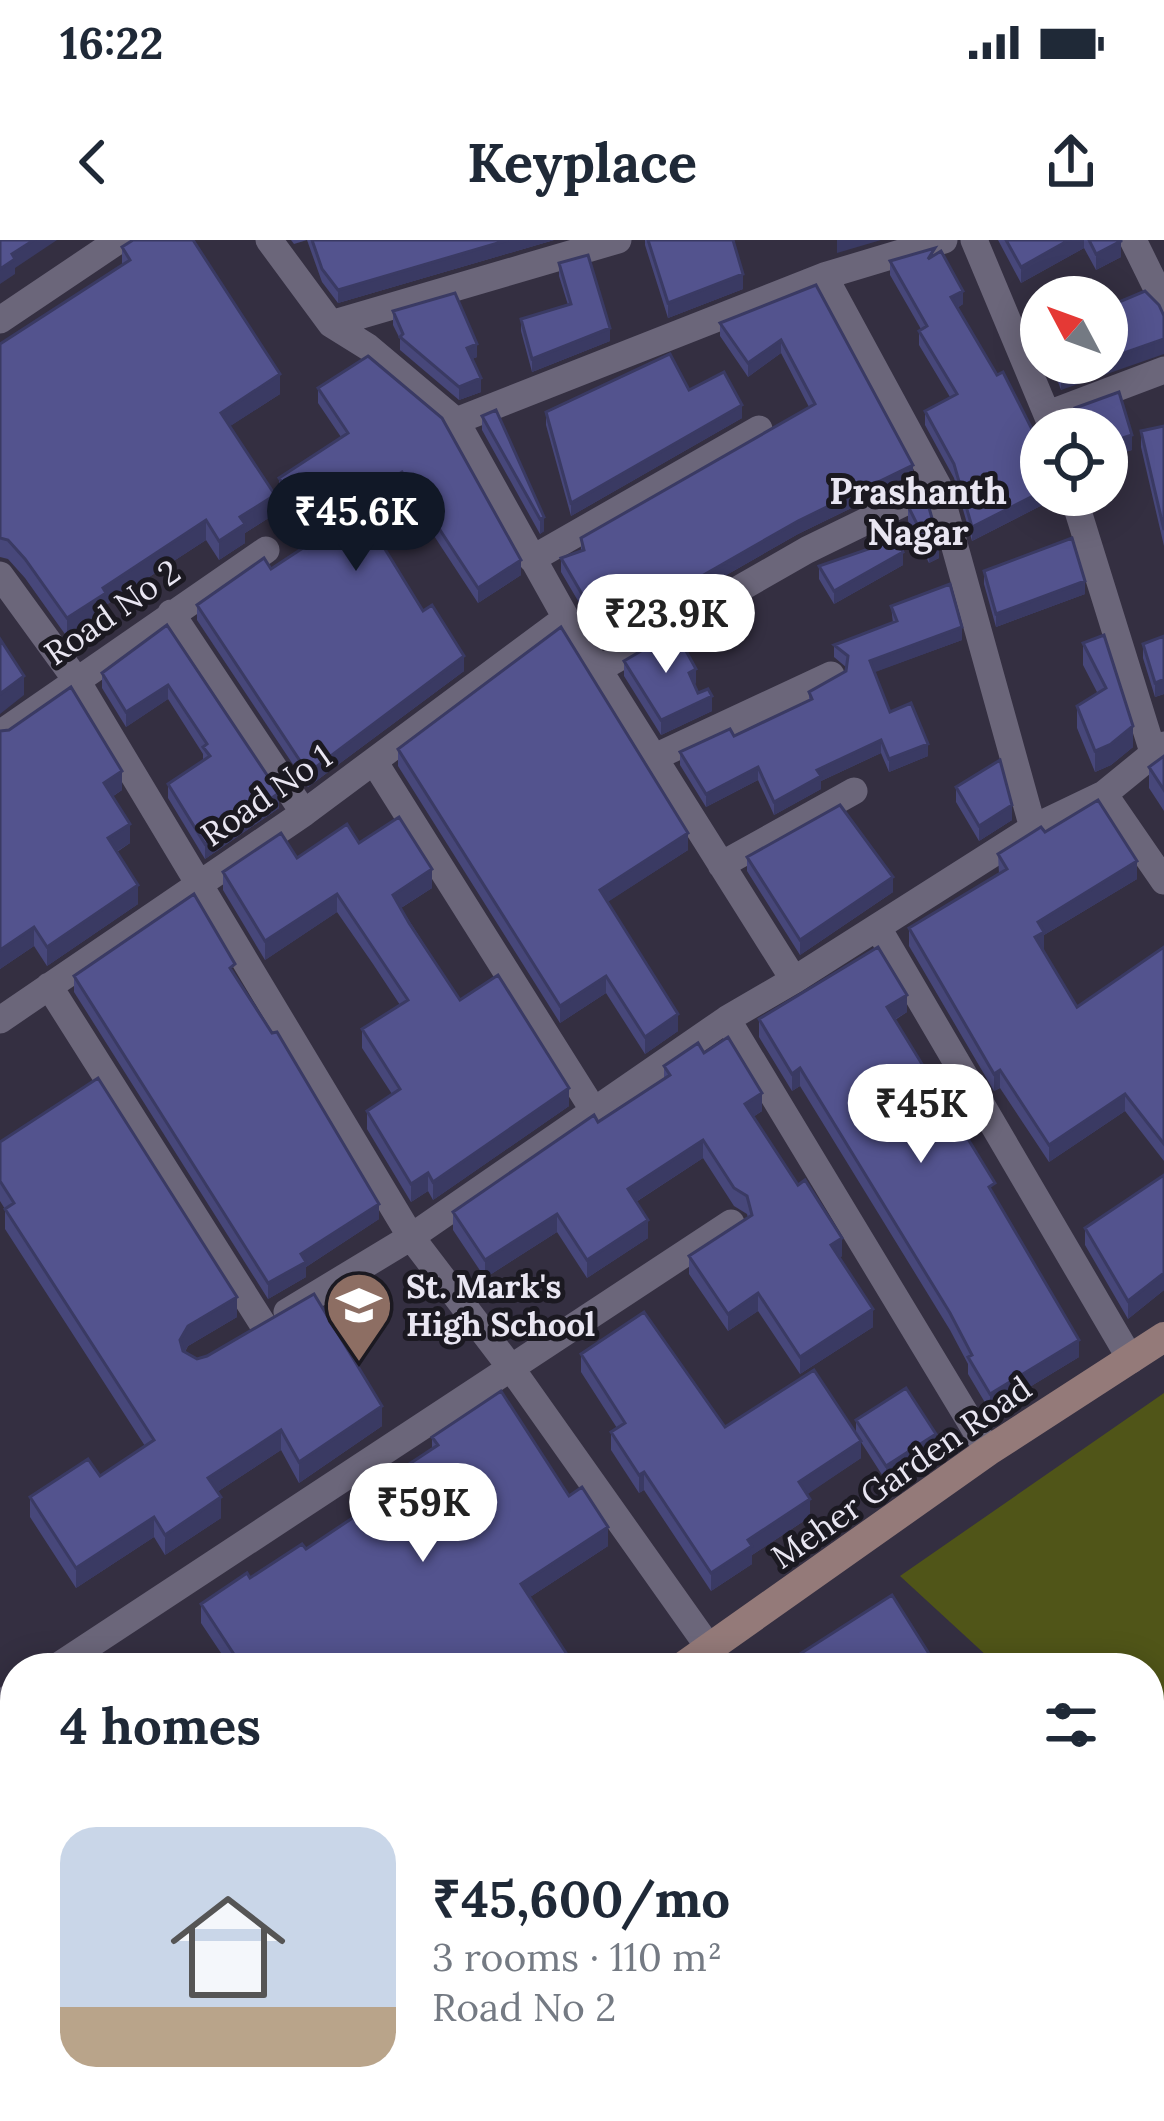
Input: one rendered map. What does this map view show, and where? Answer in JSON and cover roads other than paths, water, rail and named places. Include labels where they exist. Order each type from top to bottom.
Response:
[{"type":"main road","name":"Meher Garden Road","points":[[704,1653],[988,1451],[1164,1337]]},
{"type":"street","points":[[0,320],[119,240]]},
{"type":"street","points":[[269,240],[331,324],[368,347],[456,421],[566,618],[794,980]]},
{"type":"street","points":[[331,324],[618,240]]},
{"type":"street","points":[[456,421],[824,276],[944,240]]},
{"type":"street","points":[[974,240],[1044,408]]},
{"type":"street","points":[[1133,240],[1164,303]]},
{"type":"street","points":[[824,276],[938,486],[1033,828]]},
{"type":"street","points":[[1081,408],[1164,370]]},
{"type":"street","points":[[532,559],[759,428]]},
{"type":"street","points":[[598,669],[807,550],[938,486]]},
{"type":"street","points":[[50,986],[255,1330],[411,1237],[727,1019],[1033,828],[1104,794],[1159,749],[1080,516]]},
{"type":"street","name":"Road No 2","points":[[0,734],[266,550]]},
{"type":"street","points":[[0,575],[77,681],[411,1237],[511,1368],[710,1649]]},
{"type":"street","points":[[171,613],[304,813]]},
{"type":"street","name":"Road No 1","points":[[0,1020],[375,763],[566,618]]},
{"type":"street","points":[[655,757],[831,675]]},
{"type":"street","points":[[375,763],[594,1111]]},
{"type":"street","points":[[722,865],[854,791]]},
{"type":"street","points":[[1104,794],[1164,881]]},
{"type":"street","points":[[878,928],[1131,1360]]},
{"type":"street","points":[[727,1019],[988,1451]]},
{"type":"street","points":[[78,1653],[731,1223]]},
{"type":"place","name":"St. Mark's High School","points":[[359,1364]]},
{"type":"district","name":"Prashanth Nagar","points":[[918,512]]}]
